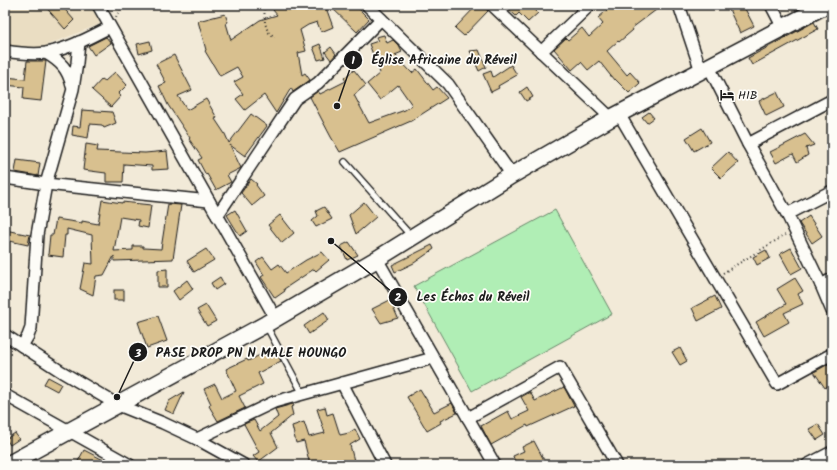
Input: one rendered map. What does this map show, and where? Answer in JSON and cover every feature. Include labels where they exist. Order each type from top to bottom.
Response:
[{"type":"street","points":[[98,5],[209,201],[271,322]]},
{"type":"street","points":[[367,5],[448,84],[512,175]]},
{"type":"street","points":[[492,5],[542,52],[615,116],[715,278],[776,384],[832,354]]},
{"type":"street","points":[[542,52],[590,5]]},
{"type":"street","points":[[679,5],[705,69],[787,214],[832,311]]},
{"type":"street","points":[[771,5],[783,28]]},
{"type":"street","points":[[7,465],[271,322],[377,259],[512,175],[615,116],[826,5]]},
{"type":"street","points":[[217,216],[295,99],[318,83],[381,19]]},
{"type":"street","points":[[5,52],[30,54],[46,53],[79,42],[110,27]]},
{"type":"street","points":[[22,346],[31,328],[37,235],[46,184],[73,89],[79,42]]},
{"type":"street","points":[[46,53],[54,57],[63,65],[69,75],[73,89]]},
{"type":"street","points":[[748,144],[832,100]]},
{"type":"street","points":[[5,178],[46,184],[209,201]]},
{"type":"street","points":[[787,214],[832,191]]},
{"type":"street","points":[[377,259],[495,465]]},
{"type":"street","points":[[821,285],[832,279]]},
{"type":"street","points":[[5,335],[62,372],[118,405],[163,423],[244,465]]},
{"type":"street","points":[[196,439],[274,402],[433,358]]},
{"type":"street","points":[[468,418],[560,367],[618,465]]},
{"type":"street","points":[[342,383],[384,465]]},
{"type":"street","points":[[5,395],[130,465]]},
{"type":"street","points":[[808,465],[832,452]]},
{"type":"lane","points":[[345,162],[412,237]]},
{"type":"lane","points":[[271,322],[302,394]]},
{"type":"path","points":[[264,5],[265,23],[268,32],[275,37]]},
{"type":"path","points":[[715,278],[794,230]]},
{"type":"shaded area","points":[[5,5],[91,5],[100,24],[42,47],[30,48],[5,45]]},
{"type":"green space","points":[[555,210],[612,314],[472,391],[414,286]]},
{"type":"building","points":[[44,5],[61,5],[74,20],[65,29]]},
{"type":"building","points":[[280,5],[325,5],[333,27],[321,32],[317,22],[300,30],[306,51],[298,53],[302,75],[305,73],[310,80],[293,92],[291,88],[276,113],[264,95],[245,110],[236,99],[243,94],[234,82],[243,77],[237,67],[220,76],[205,51],[206,50],[198,21],[225,14],[231,40],[260,20],[277,15],[273,10]]},
{"type":"building","points":[[329,5],[355,5],[369,19],[357,32]]},
{"type":"building","points":[[477,5],[485,5],[488,11],[464,36],[455,28]]},
{"type":"building","points":[[504,5],[530,5],[538,13],[528,22],[519,13],[516,16]]},
{"type":"building","points":[[613,5],[652,5],[656,10],[632,28],[633,30],[607,51],[627,75],[630,72],[640,83],[629,93],[615,79],[614,80],[599,61],[588,70],[581,62],[572,70],[554,49],[566,38],[568,40],[582,28],[589,37],[603,24],[598,18]]},
{"type":"building","points":[[727,5],[743,5],[754,26],[740,33]]},
{"type":"building","points":[[814,22],[818,29],[752,65],[748,58]]},
{"type":"building","points":[[384,35],[387,43],[393,40],[399,46],[402,52],[395,55],[412,73],[417,69],[433,90],[437,87],[447,98],[411,121],[340,152],[310,97],[318,91],[320,94],[346,81],[344,78],[354,70],[366,85],[354,95],[369,123],[405,110],[412,105],[398,85],[380,100],[367,84],[380,73],[369,44],[378,41],[376,37]]},
{"type":"building","points":[[106,37],[111,43],[94,55],[88,46]]},
{"type":"building","points":[[150,41],[152,50],[139,54],[137,44]]},
{"type":"building","points":[[320,44],[325,58],[318,60],[313,47]]},
{"type":"building","points":[[331,47],[336,54],[331,60],[325,52]]},
{"type":"building","points":[[479,50],[486,67],[479,71],[470,51]]},
{"type":"building","points":[[174,55],[192,90],[178,96],[187,110],[206,99],[217,118],[215,119],[229,143],[251,114],[267,126],[245,156],[230,145],[241,168],[227,175],[231,182],[216,190],[198,160],[202,158],[168,105],[159,86],[166,83],[156,64]]},
{"type":"building","points":[[27,61],[46,61],[41,101],[23,99],[24,87],[5,85],[5,77],[25,79]]},
{"type":"building","points":[[511,65],[517,75],[491,92],[483,74],[491,71],[493,77]]},
{"type":"building","points":[[115,72],[127,85],[118,94],[121,96],[111,107],[92,90],[102,79],[105,81]]},
{"type":"building","points":[[527,87],[533,97],[526,101],[520,92]]},
{"type":"building","points":[[777,92],[784,107],[766,116],[759,101]]},
{"type":"building","points":[[82,110],[112,112],[116,123],[104,128],[102,125],[90,124],[88,138],[72,135],[73,126],[80,127]]},
{"type":"building","points":[[649,112],[654,118],[647,123],[642,117]]},
{"type":"building","points":[[702,128],[710,142],[694,151],[686,138]]},
{"type":"building","points":[[805,134],[814,145],[806,148],[808,155],[797,162],[793,154],[776,163],[770,152]]},
{"type":"building","points":[[86,144],[98,146],[97,151],[145,153],[167,151],[169,169],[152,170],[152,166],[124,164],[123,182],[106,182],[106,173],[83,170]]},
{"type":"building","points":[[728,152],[738,163],[721,178],[711,168]]},
{"type":"building","points":[[17,160],[40,163],[38,176],[15,172]]},
{"type":"building","points":[[251,179],[257,184],[256,185],[264,196],[252,206],[241,193]]},
{"type":"building","points":[[102,200],[151,205],[148,228],[138,226],[139,220],[120,217],[114,251],[133,250],[133,246],[161,249],[168,204],[181,205],[173,259],[114,261],[114,256],[104,275],[96,276],[93,295],[80,289],[85,263],[93,264],[92,235],[67,229],[63,257],[48,255],[50,235],[53,235],[56,219],[98,224]]},
{"type":"building","points":[[364,202],[376,217],[356,234],[349,215]]},
{"type":"building","points":[[324,207],[332,219],[316,227],[312,221],[318,216],[316,211]]},
{"type":"building","points":[[235,210],[247,231],[240,236],[227,215]]},
{"type":"building","points":[[280,215],[294,233],[282,243],[268,225]]},
{"type":"building","points":[[809,216],[822,236],[812,243],[799,223]]},
{"type":"building","points":[[5,230],[30,235],[28,245],[5,240]]},
{"type":"building","points":[[349,242],[358,255],[347,260],[341,246]]},
{"type":"building","points":[[432,245],[434,249],[414,263],[395,272],[392,265]]},
{"type":"building","points":[[791,248],[802,268],[791,274],[780,254]]},
{"type":"building","points":[[206,249],[214,260],[194,272],[187,261]]},
{"type":"building","points":[[766,250],[770,258],[757,265],[753,257]]},
{"type":"building","points":[[322,252],[329,260],[316,271],[314,269],[284,289],[285,291],[275,298],[261,277],[264,275],[256,262],[263,257],[272,269],[279,264],[286,273]]},
{"type":"building","points":[[167,269],[167,287],[158,287],[158,270]]},
{"type":"building","points":[[220,277],[224,284],[215,290],[211,283]]},
{"type":"building","points":[[795,278],[803,291],[798,294],[803,304],[784,313],[789,322],[764,336],[756,322],[786,304],[777,289]]},
{"type":"building","points":[[187,280],[193,289],[179,300],[173,291]]},
{"type":"building","points":[[114,290],[124,290],[124,300],[114,300]]},
{"type":"building","points":[[715,296],[721,309],[698,321],[692,308]]},
{"type":"building","points":[[390,300],[398,318],[381,323],[372,309]]},
{"type":"building","points":[[206,305],[216,321],[207,326],[197,310]]},
{"type":"building","points":[[324,312],[329,320],[309,334],[304,326]]},
{"type":"building","points":[[158,316],[167,341],[147,348],[138,322]]},
{"type":"building","points":[[274,348],[281,361],[258,373],[263,384],[239,396],[245,408],[218,421],[209,406],[211,404],[204,389],[215,384],[222,398],[236,391],[226,369],[247,359],[248,361]]},
{"type":"building","points":[[680,348],[687,361],[680,365],[672,352]]},
{"type":"building","points":[[832,362],[832,383],[825,388],[814,372]]},
{"type":"building","points":[[48,377],[61,384],[57,391],[44,384]]},
{"type":"building","points":[[564,387],[574,406],[528,427],[527,425],[491,445],[481,426],[508,411],[512,419],[529,411],[521,397],[530,392],[535,401]]},
{"type":"building","points":[[420,389],[434,412],[452,403],[457,413],[440,421],[441,423],[427,431],[407,397]]},
{"type":"building","points":[[184,392],[174,414],[165,410],[169,401]]},
{"type":"building","points":[[293,404],[294,406],[291,407],[293,415],[271,433],[278,447],[258,462],[253,456],[259,452],[244,424],[254,420],[260,431],[278,417],[275,409]]},
{"type":"building","points":[[325,407],[327,415],[333,413],[340,435],[349,433],[355,429],[360,439],[350,445],[355,465],[342,465],[341,462],[310,465],[304,441],[296,443],[292,426],[304,422],[309,437],[325,433],[317,409]]},
{"type":"building","points":[[818,424],[825,435],[817,440],[809,429]]},
{"type":"building","points":[[15,433],[19,439],[10,445],[6,439]]},
{"type":"building","points":[[534,441],[544,460],[534,465],[516,465],[513,456],[524,451],[522,447]]},
{"type":"building","points":[[84,450],[113,465],[76,465]]},
{"type":"place","name":"HIB","points":[[727,95]]},
{"type":"place","name":"Église Africaine du Réveil","points":[[337,106]]},
{"type":"place","name":"Les Échos du Réveil","points":[[331,241]]},
{"type":"place","name":"PASE DROP PN N MALE HOUNGO","points":[[117,397]]}]
